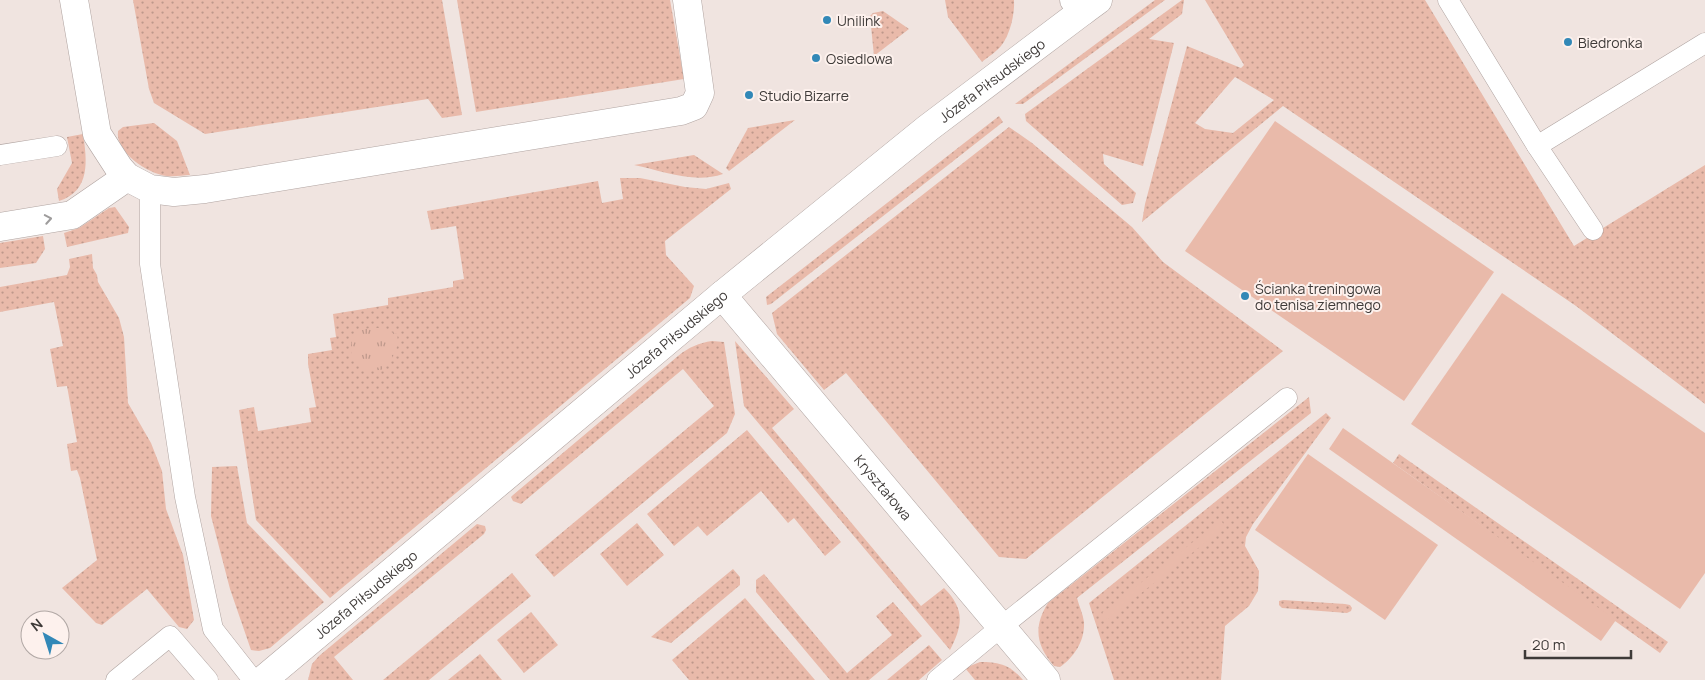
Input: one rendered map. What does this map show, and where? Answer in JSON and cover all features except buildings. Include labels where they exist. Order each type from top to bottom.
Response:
[{"type":"street","points":[[74,0],[97,134],[119,168],[138,183],[174,192],[206,189],[681,111],[694,106],[700,93],[687,0]]},
{"type":"street","name":"Józefa Piłsudskiego","points":[[267,678],[722,295],[1085,4]]},
{"type":"street","points":[[0,227],[72,215],[138,183]]},
{"type":"street","name":"Kryształowa","points":[[722,295],[1046,680]]},
{"type":"lane","points":[[1448,0],[1537,146],[1593,230]]},
{"type":"lane","points":[[1537,146],[1705,42]]},
{"type":"lane","points":[[0,155],[57,146]]},
{"type":"lane","points":[[138,183],[185,497],[213,629],[267,678]]},
{"type":"lane","points":[[937,680],[1287,398]]},
{"type":"lane","points":[[116,680],[170,636],[208,680]]},
{"type":"green space","points":[[133,0],[442,0],[462,115],[442,118],[428,99],[205,134],[154,103],[149,89]]},
{"type":"green space","points":[[457,0],[670,0],[684,79],[476,112]]},
{"type":"green space","points":[[945,0],[1014,0],[1011,24],[1001,46],[982,62],[948,17]]},
{"type":"green space","points":[[1155,0],[1165,0],[1023,104],[1015,104]]},
{"type":"green space","points":[[1184,0],[1182,14],[1149,39],[1174,43],[1143,166],[1103,154],[1104,164],[1136,193],[1133,203],[1122,205],[1026,121],[1025,114]]},
{"type":"green space","points":[[1205,0],[1425,0],[1574,246],[1705,165],[1705,404],[1576,306],[1283,106],[1142,222],[1145,204],[1187,46],[1241,68],[1244,65]],"holes":[[[1235,77],[1274,100],[1233,133],[1205,129],[1195,123]]]},
{"type":"green space","points":[[883,11],[909,29],[874,56],[870,16],[873,13]]},
{"type":"green space","points":[[999,116],[1003,122],[771,304],[767,305],[766,297]]},
{"type":"green space","points":[[795,120],[729,171],[726,168],[748,128]]},
{"type":"green space","points":[[1275,121],[1494,272],[1404,401],[1185,251]]},
{"type":"green space","points":[[154,123],[177,141],[190,175],[167,176],[151,171],[134,161],[122,147],[118,139],[118,131],[123,127]]},
{"type":"green space","points":[[1009,127],[1032,143],[1132,227],[1163,262],[1283,351],[1026,559],[999,557],[846,373],[824,390],[777,334],[772,313]]},
{"type":"green space","points":[[83,134],[86,164],[82,182],[77,190],[59,201],[57,189],[72,163],[67,137]]},
{"type":"green space","points":[[694,155],[723,174],[701,178],[690,177],[634,165]]},
{"type":"green space","points":[[620,178],[640,178],[706,189],[729,183],[731,189],[665,241],[666,255],[694,286],[690,298],[330,598],[256,520],[239,410],[254,407],[258,431],[311,422],[309,408],[316,407],[308,354],[332,350],[330,338],[336,337],[333,314],[388,305],[388,298],[453,287],[453,281],[464,279],[456,226],[431,230],[427,211],[598,181],[602,203],[623,199]]},
{"type":"green space","points":[[115,207],[129,227],[128,233],[67,247],[64,233],[79,228],[109,208]]},
{"type":"green space","points":[[43,236],[45,249],[36,263],[0,268],[0,243]]},
{"type":"green space","points":[[92,254],[93,268],[98,282],[119,318],[124,337],[128,403],[151,443],[162,471],[166,509],[183,555],[194,620],[187,629],[179,627],[147,589],[102,625],[96,623],[62,588],[97,560],[80,478],[77,470],[71,471],[67,444],[77,442],[67,386],[57,387],[50,349],[63,346],[54,302],[0,312],[0,287],[67,275],[70,267],[69,259]]},
{"type":"green space","points":[[1502,293],[1705,433],[1705,573],[1680,609],[1411,424]]},
{"type":"green space","points":[[379,328],[397,334],[396,350],[389,363],[381,370],[368,370],[358,365],[355,361],[352,356],[351,345],[358,332]]},
{"type":"green space","points":[[712,341],[724,342],[735,414],[727,433],[554,577],[535,555],[714,406],[683,369],[521,504],[513,501],[511,497],[678,356],[694,346]]},
{"type":"green space","points":[[735,341],[794,409],[772,428],[921,606],[944,588],[956,603],[960,618],[958,633],[950,650],[744,406]]},
{"type":"green space","points":[[1309,397],[1311,413],[1077,598],[1084,622],[1081,642],[1065,663],[1060,667],[1054,666],[1043,651],[1039,636],[1040,620],[1048,603]]},
{"type":"green space","points":[[1326,413],[1331,418],[1253,524],[1246,537],[1245,546],[1259,571],[1258,591],[1249,606],[1225,626],[1221,680],[1114,680],[1089,603]]},
{"type":"green space","points":[[1343,428],[1616,620],[1601,641],[1329,449]]},
{"type":"green space","points":[[747,430],[841,542],[825,556],[794,518],[788,523],[761,491],[707,536],[698,526],[674,546],[647,514]]},
{"type":"green space","points":[[1308,454],[1438,545],[1385,620],[1255,530]]},
{"type":"green space","points":[[1399,454],[1668,642],[1660,653],[1393,463]]},
{"type":"green space","points":[[237,466],[247,523],[324,602],[270,648],[259,651],[251,650],[230,589],[211,516],[212,467]]},
{"type":"green space","points":[[1221,520],[1225,527],[1107,620],[1102,613]]},
{"type":"green space","points":[[637,523],[664,555],[627,586],[600,554]]},
{"type":"green space","points":[[477,524],[485,526],[484,534],[334,657],[353,680],[308,680],[312,664],[319,656]]},
{"type":"green space","points":[[733,569],[740,577],[740,585],[671,643],[651,637]]},
{"type":"green space","points":[[512,573],[531,596],[429,680],[383,680]]},
{"type":"green space","points":[[764,574],[847,673],[892,635],[876,616],[893,602],[922,636],[869,680],[830,680],[756,592],[756,580]]},
{"type":"green space","points":[[745,598],[815,680],[689,680],[672,660]]},
{"type":"green space","points":[[1279,601],[1345,604],[1350,605],[1352,608],[1347,613],[1282,608],[1279,605]]},
{"type":"green space","points":[[531,612],[558,645],[524,673],[497,640]]},
{"type":"green space","points":[[929,645],[942,660],[919,680],[887,680]]},
{"type":"green space","points":[[480,654],[502,680],[448,680]]},
{"type":"green space","points":[[980,662],[1004,665],[1023,680],[975,680],[965,668]]},
{"type":"place","name":"Unilink","points":[[827,20]]},
{"type":"place","name":"Biedronka","points":[[1568,42]]},
{"type":"place","name":"Osiedlowa","points":[[816,58]]},
{"type":"place","name":"Studio Bizarre","points":[[749,95]]},
{"type":"place","name":"Ścianka treningowa do tenisa ziemnego","points":[[1245,296]]}]
